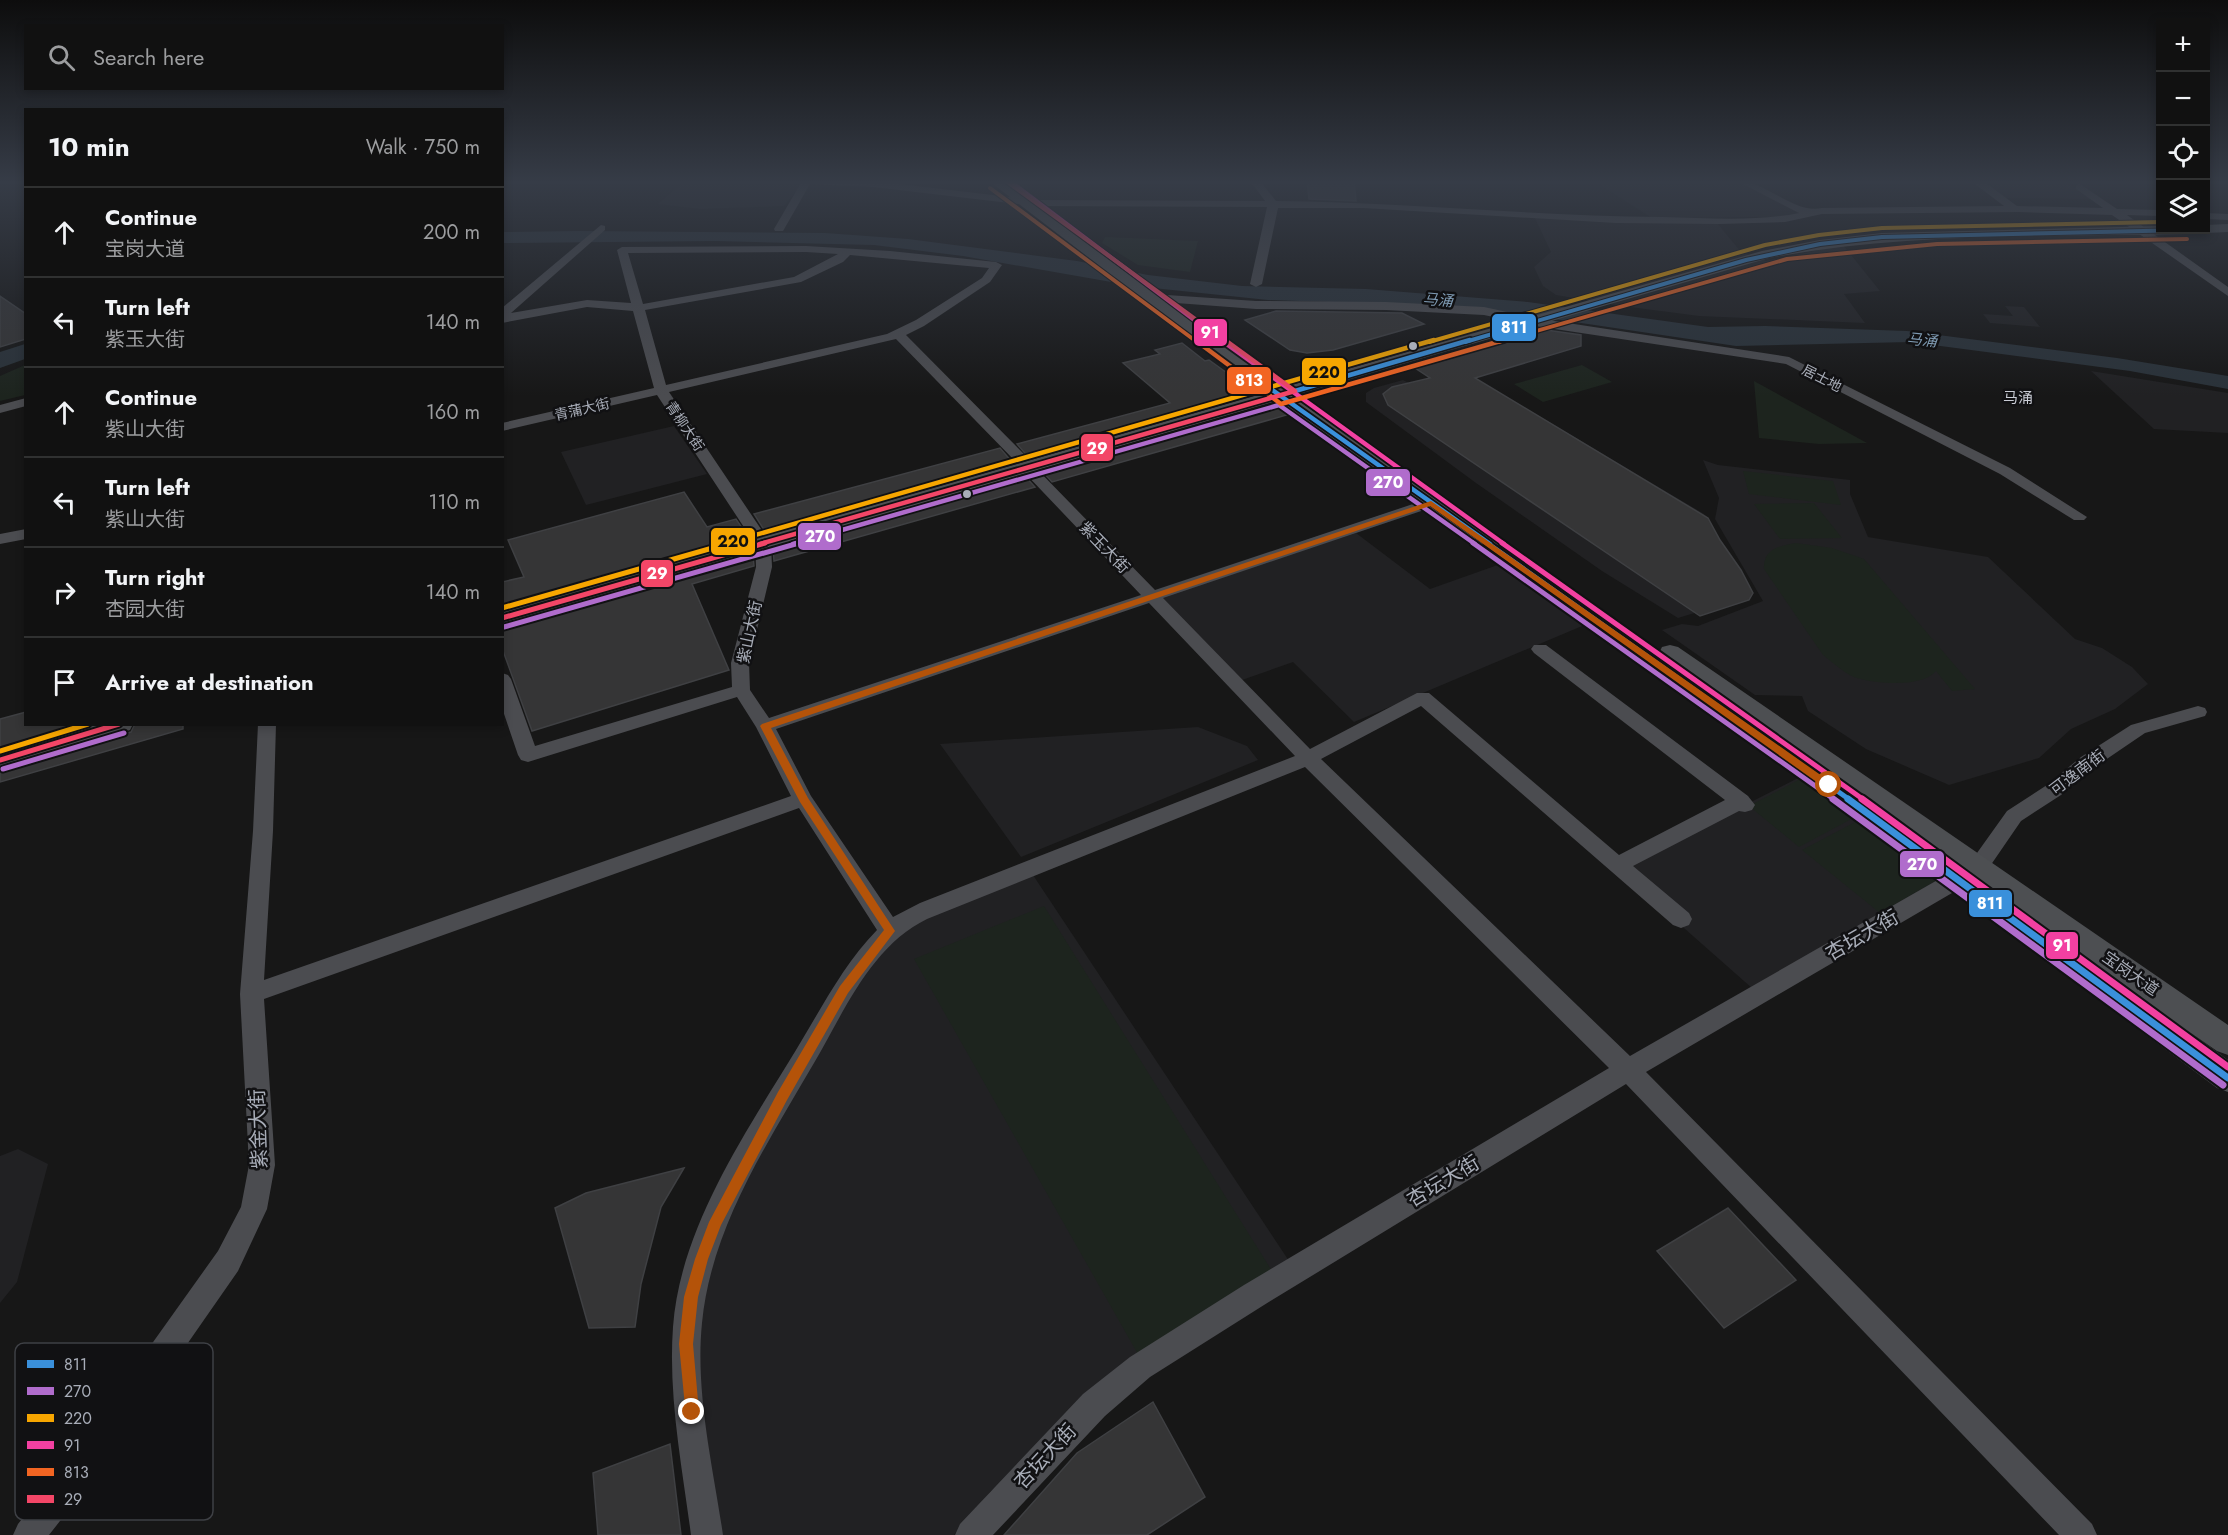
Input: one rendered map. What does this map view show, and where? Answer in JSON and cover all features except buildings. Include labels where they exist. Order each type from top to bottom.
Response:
[{"type":"main road","name":"宝岗大道","points":[[1097,253],[1283,390],[1968,873],[2228,1078]]},
{"type":"main road","name":"宝岗大道","points":[[1101,253],[1167,299],[1198,328]]},
{"type":"main road","points":[[504,617],[760,538],[1526,319],[1780,253]]},
{"type":"main road","name":"宝岗大道","points":[[1283,390],[1431,503],[1829,785],[2228,1042]]},
{"type":"main road","points":[[504,603],[760,538]]},
{"type":"main road","points":[[0,748],[74,726]]},
{"type":"main road","points":[[0,759],[114,726]]},
{"type":"street","points":[[504,315],[574,253]]},
{"type":"street","name":"青柳大街","points":[[623,253],[661,391],[760,538]]},
{"type":"street","points":[[504,315],[599,303],[620,303],[638,308],[797,279],[839,260],[845,253]]},
{"type":"street","name":"青蒲大街","points":[[504,427],[856,346],[898,334],[920,323],[986,280],[996,266],[872,253]]},
{"type":"street","points":[[1256,284],[1263,253]]},
{"type":"street","points":[[2172,253],[2228,292]]},
{"type":"street","points":[[504,315],[633,292]]},
{"type":"street","name":"居士地","points":[[1167,299],[1256,305],[1453,308],[1484,311],[1789,361],[2005,471],[2079,517]]},
{"type":"street","name":"紫玉大街","points":[[898,334],[1308,758],[1628,1070],[2081,1535]]},
{"type":"street","points":[[0,409],[24,403]]},
{"type":"street","points":[[765,726],[1431,503]]},
{"type":"street","points":[[0,539],[24,534]]},
{"type":"street","name":"紫山大街","points":[[741,690],[740,663],[764,567],[760,538]]},
{"type":"street","points":[[1540,649],[1743,803],[1617,865]]},
{"type":"street","points":[[504,685],[528,755],[741,690],[765,726],[803,799],[890,931]]},
{"type":"street","points":[[707,1535],[686,1344],[691,1297],[701,1259],[736,1179],[844,990],[890,931],[912,917],[1308,758],[1423,698],[1681,919]]},
{"type":"street","name":"可逸南街","points":[[1968,873],[2014,816],[2054,790],[2088,762],[2138,729],[2198,712]]},
{"type":"street","name":"紫金大街","points":[[170,1343],[228,1261],[254,1209],[262,1165],[252,994],[267,726]]},
{"type":"street","points":[[252,994],[803,799]]},
{"type":"street","name":"杏坛大街","points":[[971,1535],[1094,1405],[1140,1367],[1254,1295],[1628,1070],[1968,873]]},
{"type":"street","name":"紫金大街","points":[[29,1535],[41,1520]]},
{"type":"shaded area","points":[[1118,253],[1195,253],[1190,272],[1138,265]]},
{"type":"shaded area","points":[[1550,253],[1743,253],[1766,261],[1806,253],[1849,253],[1880,291],[1844,294],[1865,323],[1699,316],[1556,295],[1543,286],[1534,267]]},
{"type":"shaded area","points":[[2005,306],[2024,307],[2040,327],[1990,323],[1983,314],[2013,316]]},
{"type":"shaded area","points":[[24,365],[24,395],[0,401],[0,376]]},
{"type":"shaded area","points":[[1582,365],[1612,382],[1543,402],[1514,384]]},
{"type":"shaded area","points":[[2091,371],[2228,393],[2228,433],[2154,429]]},
{"type":"shaded area","points":[[1403,380],[1442,400],[1499,392],[1704,514],[1708,518],[1734,601],[1678,618],[1602,571],[1476,483],[1366,402],[1366,393],[1374,388]]},
{"type":"shaded area","points":[[1754,381],[1867,443],[1819,444],[1759,438]]},
{"type":"shaded area","points":[[674,426],[707,474],[586,505],[561,452]]},
{"type":"shaded area","points":[[1703,460],[1718,465],[1850,480],[1850,494],[1868,537],[1988,557],[2075,639],[2102,648],[2132,667],[2148,684],[2115,709],[2071,729],[2039,758],[1949,785],[1866,749],[1808,711],[1802,696],[1755,695],[1662,630],[1682,624],[1698,626],[1763,601],[1715,519],[1719,498]]},
{"type":"shaded area","points":[[1743,471],[1833,481],[1841,505],[1749,494]]},
{"type":"shaded area","points":[[1814,503],[1842,538],[1780,539],[1754,504]]},
{"type":"shaded area","points":[[1356,533],[1430,589],[1509,561],[1594,621],[1354,722],[1293,662],[1242,680],[1159,598]]},
{"type":"shaded area","points":[[1796,543],[1832,548],[1864,559],[1975,689],[1952,691],[1936,671],[1930,676],[1909,682],[1885,683],[1862,679],[1854,677],[1823,655],[1764,569],[1764,562],[1769,553],[1778,547]]},
{"type":"shaded area","points":[[1198,727],[1247,746],[1258,760],[1021,857],[940,744]]},
{"type":"shaded area","points":[[1806,774],[1946,878],[1753,989],[1676,921],[1627,865]]},
{"type":"shaded area","points":[[1806,776],[1859,815],[1799,847],[1749,806]]},
{"type":"shaded area","points":[[1863,818],[1942,877],[1880,913],[1802,850]]},
{"type":"shaded area","points":[[1029,869],[1289,1261],[991,1491],[954,1535],[715,1535],[693,1345],[697,1297],[761,1144],[873,958],[897,931]]},
{"type":"shaded area","points":[[1044,906],[1272,1271],[1139,1356],[914,959]]},
{"type":"shaded area","points":[[18,1149],[48,1164],[17,1282],[0,1303],[0,1156]]},
{"type":"water","points":[[936,253],[1013,253],[1077,261],[1148,275],[1242,286],[1366,289],[1528,302],[1708,327],[1765,326],[1907,331],[2117,358],[2228,376],[2228,389],[2130,371],[1910,342],[1736,346],[1473,307],[1268,300],[1134,286]]},
{"type":"water","points":[[24,344],[24,359],[0,368],[0,352]]},
{"type":"transit line","name":"813","points":[[1077,253],[1281,404],[1787,259],[1832,253]]},
{"type":"transit line","name":"91","points":[[1105,253],[1276,382],[1834,778],[2228,1067]]},
{"type":"transit line","name":"29","points":[[1105,253],[1295,391]]},
{"type":"transit line","name":"220","points":[[504,607],[1738,253]]},
{"type":"transit line","name":"811","points":[[1295,391],[1746,260],[1780,253]]},
{"type":"transit line","name":"811","points":[[1271,389],[1829,785],[2228,1078]]},
{"type":"transit line","name":"29","points":[[504,617],[1295,391]]},
{"type":"transit line","name":"270","points":[[504,627],[1279,405],[1824,792],[2223,1085]]},
{"type":"transit line","name":"220","points":[[0,751],[81,726]]},
{"type":"transit line","name":"29","points":[[0,760],[112,726]]},
{"type":"transit line","name":"270","points":[[3,769],[124,733]]},
{"type":"district","name":"马涌","points":[[2018,398]]},
{"type":"route","points":[[692,1412],[686,1344],[691,1297],[701,1259],[716,1222],[736,1179],[844,990],[890,931],[803,799],[765,726],[1431,503],[1829,785]]}]
